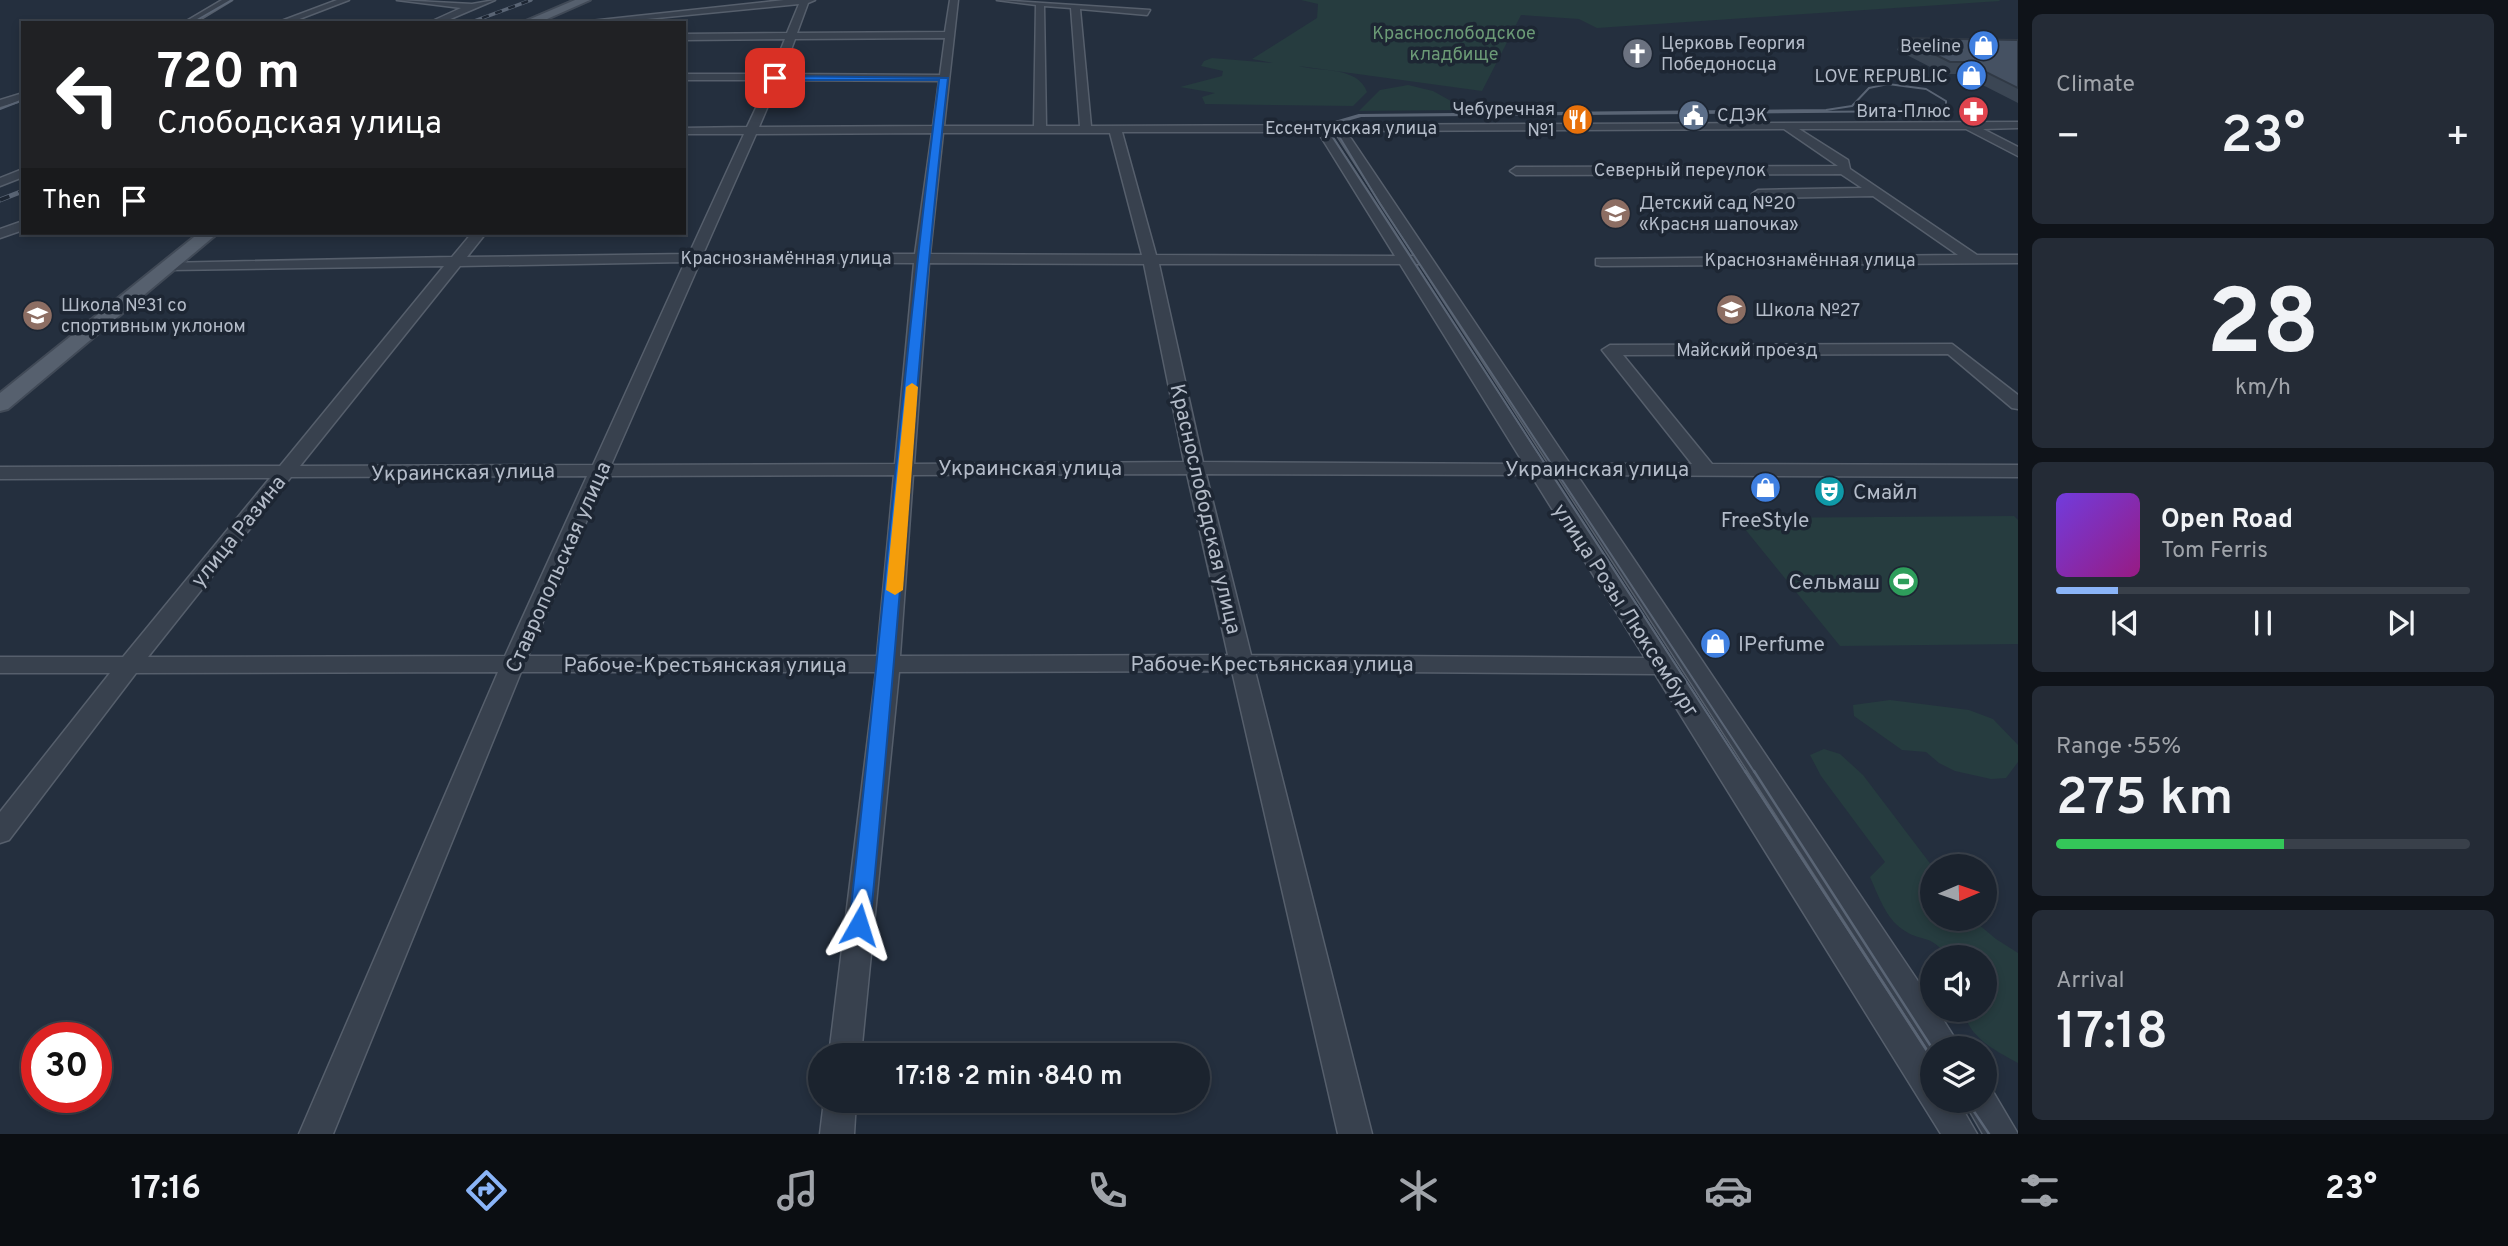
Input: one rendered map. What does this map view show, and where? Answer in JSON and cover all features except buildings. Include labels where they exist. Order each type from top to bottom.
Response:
[{"type":"main road","points":[[532,21],[585,0]]},
{"type":"main road","points":[[0,404],[207,235]]},
{"type":"street","points":[[191,21],[228,0]]},
{"type":"street","points":[[286,21],[345,0]]},
{"type":"street","points":[[401,0],[473,7]]},
{"type":"street","points":[[437,21],[491,0]]},
{"type":"street","points":[[846,1043],[888,664],[922,259],[954,0]]},
{"type":"street","points":[[1002,0],[1147,12]]},
{"type":"street","points":[[625,21],[808,1]]},
{"type":"street","name":"Ставропольская улица","points":[[316,1134],[512,666],[602,469],[808,1]]},
{"type":"street","points":[[1040,4],[1040,129]]},
{"type":"street","points":[[1075,7],[1086,129]]},
{"type":"street","points":[[686,37],[949,35]]},
{"type":"street","points":[[686,77],[944,78]]},
{"type":"street","points":[[1968,125],[2018,152]]},
{"type":"street","name":"Ессентукская улица","points":[[686,131],[2018,125]]},
{"type":"street","points":[[1786,126],[1844,163],[1844,170],[1973,260]]},
{"type":"street","name":"улица Розы Люксембург","points":[[1330,128],[1403,260],[1920,1071]]},
{"type":"street","name":"улица Розы Люксембург","points":[[1330,128],[1428,260],[1562,469],[1937,1036]]},
{"type":"street","name":"Краснослободская улица","points":[[1115,129],[1151,261],[1195,468],[1355,1134]]},
{"type":"street","name":"Северный переулок","points":[[1516,171],[1844,170]]},
{"type":"street","points":[[0,182],[21,174]]},
{"type":"street","name":"Северный переулок","points":[[1758,194],[1875,192]]},
{"type":"street","points":[[0,234],[21,226]]},
{"type":"street","name":"улица Разина","points":[[0,832],[129,665],[476,235]]},
{"type":"street","name":"Краснознамённая улица","points":[[169,266],[695,258],[1428,260]]},
{"type":"street","name":"Краснознамённая улица","points":[[1601,262],[2018,259]]},
{"type":"street","name":"Майский проезд","points":[[1706,469],[1610,350],[1952,349],[2018,404]]},
{"type":"street","name":"Украинская улица","points":[[0,473],[284,474],[602,469],[1195,468],[2018,471]]},
{"type":"street","name":"Рабоче-Крестьянская улица","points":[[0,665],[1241,663],[1663,666]]},
{"type":"street","points":[[837,1134],[839,1113]]},
{"type":"street","points":[[1947,1113],[1960,1134]]},
{"type":"street","points":[[1988,1113],[2002,1134]]},
{"type":"green space","name":"Краснослободское кладбище","points":[[1301,0],[2000,1],[1597,28],[1579,19],[1521,15],[1482,91],[1299,66],[1338,72],[1356,78],[1367,92],[1353,106],[1205,104],[1202,97],[1215,93],[1180,87],[1222,76],[1223,71],[1201,66],[1204,61],[1212,58],[1273,63],[1252,59],[1317,18],[1318,4]]},
{"type":"green space","points":[[1408,85],[1433,91],[1467,110],[1359,111],[1380,90]]},
{"type":"green space","name":"Сельмаш","points":[[2014,516],[2018,520],[2018,644],[1840,646],[1736,518]]},
{"type":"green space","points":[[1890,700],[1969,710],[1993,719],[2018,745],[2018,762],[2006,778],[1991,779],[1955,771],[1926,752],[1902,750],[1854,716],[1853,705]]},
{"type":"green space","points":[[1824,749],[1840,754],[1863,775],[1923,854],[1920,854],[1920,931],[1986,931],[2018,953],[2018,1063],[1997,1051],[1997,1036],[1977,1036],[1967,1022],[1997,1022],[1997,945],[1936,945],[1896,924],[1879,898],[1870,877],[1885,862],[1821,776],[1810,755]]},
{"type":"tram line","points":[[195,21],[232,0]]},
{"type":"tram line","points":[[1746,773],[1330,133],[1329,128],[1335,122],[1359,115],[1826,110],[1852,106],[1869,88],[1888,84],[1926,89],[1946,101],[1946,105],[1924,111],[1361,116],[1343,121],[1334,128],[1380,204],[1755,773]]},
{"type":"tram line","points":[[0,109],[21,101]]},
{"type":"tram line","points":[[1745,771],[1920,1040]]},
{"type":"tram line","points":[[1754,771],[1924,1036]]},
{"type":"tram line","points":[[1975,1113],[1989,1134]]},
{"type":"railway","points":[[474,21],[531,0]]},
{"type":"railway","points":[[0,200],[21,192]]},
{"type":"slow traffic","points":[[895,590],[912,387]]},
{"type":"place","name":"Beeline","points":[[1984,46]]},
{"type":"place","name":"Церковь Георгия Победоносца","points":[[1638,53]]},
{"type":"place","name":"LOVE REPUBLIC","points":[[1971,76]]},
{"type":"place","name":"Вита-Плюс","points":[[1974,111]]},
{"type":"place","name":"СДЭК","points":[[1694,115]]},
{"type":"place","name":"Чебуречная №1","points":[[1578,119]]},
{"type":"place","name":"Детский сад №20 «Красня шапочка»","points":[[1616,213]]},
{"type":"place","name":"Школа №27","points":[[1732,310]]},
{"type":"place","name":"Школа №31 со спортивным уклоном","points":[[38,315]]},
{"type":"place","name":"FreeStyle","points":[[1765,488]]},
{"type":"place","name":"Смайл","points":[[1830,492]]},
{"type":"place","name":"Сельмаш","points":[[1903,582]]},
{"type":"place","name":"IPerfume","points":[[1715,644]]},
{"type":"route","points":[[775,78],[944,78],[922,259],[888,664],[859,925]]}]
